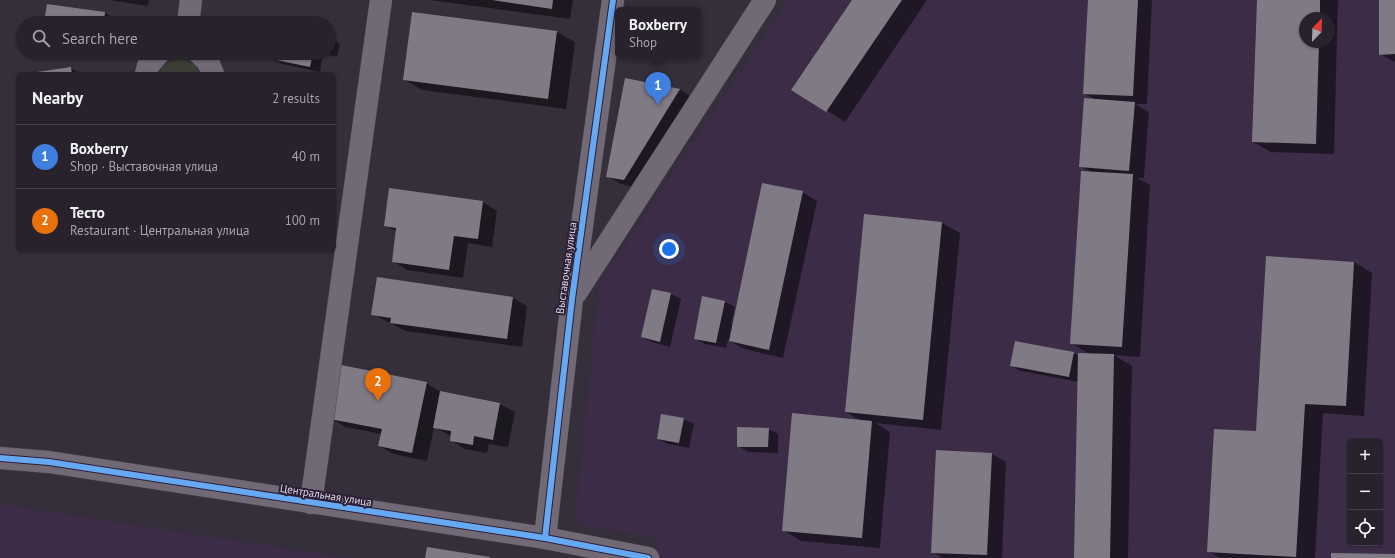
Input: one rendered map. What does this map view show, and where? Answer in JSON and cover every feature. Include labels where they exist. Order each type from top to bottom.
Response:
[{"type":"street","points":[[189,16],[191,0]]},
{"type":"street","points":[[311,503],[381,0]]},
{"type":"street","name":"Выставочная улица","points":[[545,538],[572,300],[613,0]]},
{"type":"street","points":[[572,300],[765,0]]},
{"type":"street","points":[[146,72],[148,66],[154,60]]},
{"type":"street","points":[[206,60],[212,72]]},
{"type":"street","name":"Центральная улица","points":[[0,458],[49,462],[545,538],[637,557]]},
{"type":"shaded area","points":[[788,0],[1395,0],[1395,558],[656,558],[656,538],[580,525],[576,513],[599,285]]},
{"type":"shaded area","points":[[183,60],[195,65],[199,72],[160,72],[167,63]]},
{"type":"shaded area","points":[[0,504],[347,558],[0,558]]},
{"type":"building","points":[[492,0],[553,0],[552,9]]},
{"type":"building","points":[[852,0],[902,0],[826,112],[791,90]]},
{"type":"building","points":[[1088,0],[1138,0],[1133,96],[1083,94]]},
{"type":"building","points":[[1257,0],[1320,0],[1320,12],[1299,12],[1299,48],[1319,48],[1316,144],[1252,142]]},
{"type":"building","points":[[1379,0],[1395,0],[1395,54],[1379,55]]},
{"type":"building","points":[[47,4],[105,12],[105,16],[45,16]]},
{"type":"building","points":[[412,12],[557,31],[548,99],[403,80]]},
{"type":"building","points":[[276,60],[312,60],[310,67]]},
{"type":"building","points":[[71,67],[72,72],[37,72]]},
{"type":"building","points":[[625,78],[680,89],[624,180],[606,177]]},
{"type":"building","points":[[1084,98],[1135,102],[1129,171],[1079,167]]},
{"type":"building","points":[[1081,171],[1133,174],[1122,347],[1070,344]]},
{"type":"building","points":[[762,183],[803,191],[769,350],[729,341]]},
{"type":"building","points":[[389,188],[483,201],[478,239],[454,236],[449,270],[392,262],[396,228],[384,226]]},
{"type":"building","points":[[864,214],[942,222],[923,420],[845,412]]},
{"type":"building","points":[[1266,256],[1354,262],[1346,406],[1305,404],[1296,557],[1207,552],[1214,429],[1256,431]]},
{"type":"building","points":[[377,277],[513,297],[507,339],[390,323],[391,318],[371,315]]},
{"type":"building","points":[[652,289],[671,293],[660,342],[641,337]]},
{"type":"building","points":[[702,296],[725,301],[716,343],[694,339]]},
{"type":"building","points":[[1015,341],[1074,352],[1069,377],[1010,366]]},
{"type":"building","points":[[1078,353],[1114,354],[1110,558],[1074,558]]},
{"type":"building","points":[[341,365],[427,382],[412,453],[378,446],[382,429],[330,419]]},
{"type":"building","points":[[440,391],[500,403],[493,440],[474,436],[473,445],[450,441],[451,431],[433,428]]},
{"type":"building","points":[[792,413],[872,421],[862,538],[782,531]]},
{"type":"building","points":[[661,414],[684,418],[679,443],[657,439]]},
{"type":"building","points":[[737,427],[769,428],[768,447],[737,447]]},
{"type":"building","points":[[936,450],[992,453],[987,555],[931,553]]},
{"type":"building","points":[[427,547],[490,557],[490,558],[425,558]]},
{"type":"building","points":[[1331,553],[1395,554],[1395,558],[1331,558]]},
{"type":"cycle path","points":[[545,538],[572,299],[613,0]]},
{"type":"cycle path","points":[[0,458],[49,462],[545,538],[648,558]]},
{"type":"place","name":"Boxberry","points":[[658,105]]},
{"type":"place","name":"Тесто","points":[[378,401]]}]
